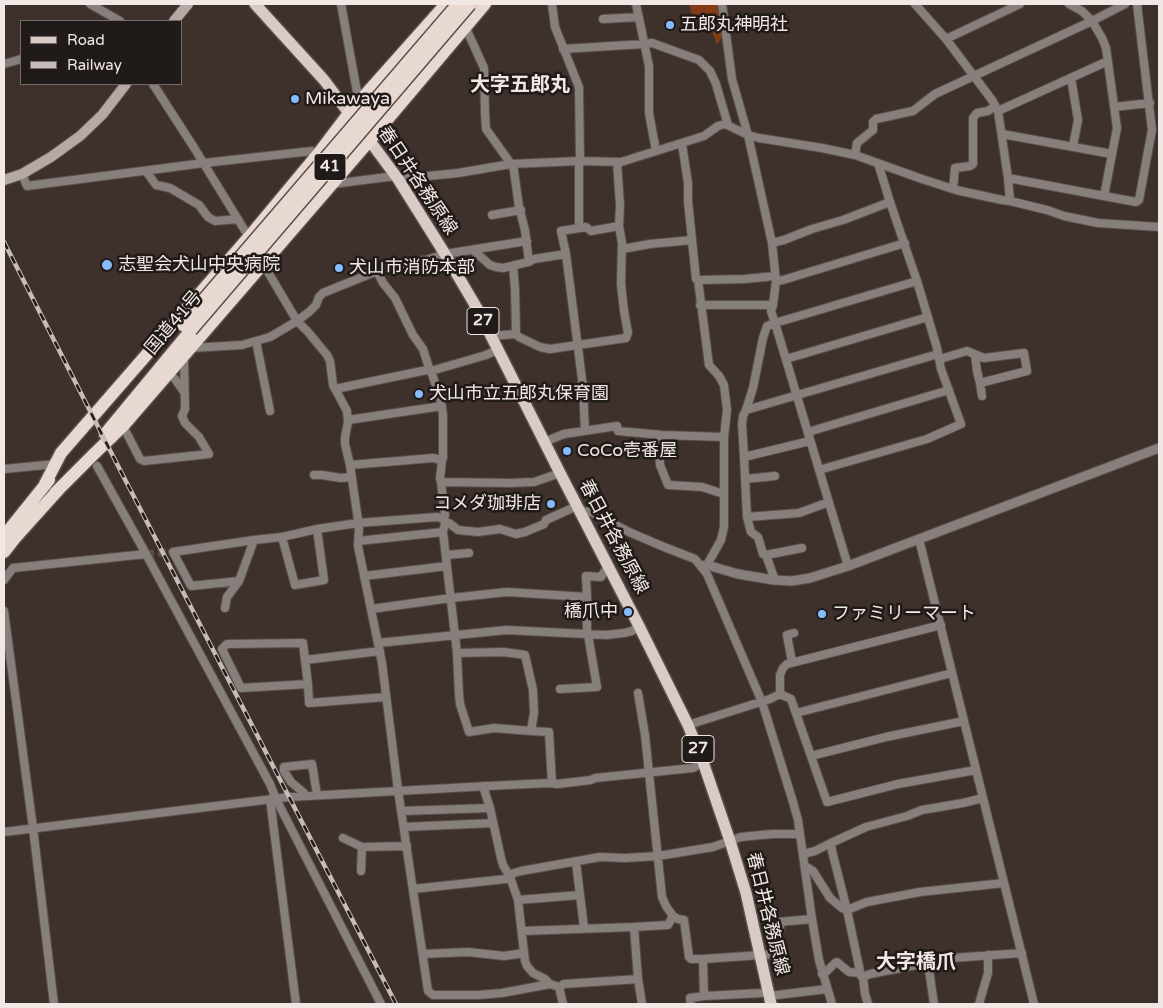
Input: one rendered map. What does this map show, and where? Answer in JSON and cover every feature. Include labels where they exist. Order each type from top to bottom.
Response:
[{"type":"highway","points":[[45,484],[61,453],[249,236],[318,154],[349,113],[446,4]]},
{"type":"highway","name":"国道41号","points":[[4,552],[56,493],[186,328],[458,4]]},
{"type":"highway","name":"国道41号","points":[[4,536],[45,484],[186,328],[470,4]]},
{"type":"highway","points":[[56,493],[123,426],[188,352],[485,4]]},
{"type":"main road","points":[[175,20],[188,4]]},
{"type":"main road","name":"春日井各務原線","points":[[255,4],[324,80],[397,177],[478,310],[640,626],[688,725],[703,762],[746,893],[769,997]]},
{"type":"main road","points":[[4,180],[22,174],[51,157],[80,136],[102,115],[125,85]]},
{"type":"street","points":[[90,4],[118,20]]},
{"type":"street","points":[[341,4],[357,92]]},
{"type":"street","points":[[552,4],[555,27],[579,87],[579,228]]},
{"type":"street","points":[[636,4],[648,66],[648,113],[656,151]]},
{"type":"street","points":[[722,4],[732,79],[748,135],[772,243],[775,278],[772,310],[848,566]]},
{"type":"street","points":[[917,4],[997,109],[1010,201]]},
{"type":"street","points":[[946,40],[1020,4]]},
{"type":"street","points":[[1069,4],[1082,11],[1092,21],[1106,48],[1117,128],[1104,196]]},
{"type":"street","points":[[855,156],[857,143],[873,130],[873,122],[876,119],[913,111],[936,94],[1092,21],[1124,4]]},
{"type":"street","points":[[1008,178],[1136,202],[1139,200],[1152,130],[1137,4]]},
{"type":"street","points":[[603,18],[639,17]]},
{"type":"street","points":[[465,26],[484,68],[486,129],[512,164],[527,241],[529,262]]},
{"type":"street","points":[[563,49],[652,43],[699,60],[710,71],[716,84],[728,125]]},
{"type":"street","points":[[4,64],[20,59]]},
{"type":"street","points":[[954,189],[955,168],[973,164],[973,118],[977,113],[997,109],[1108,61]]},
{"type":"street","points":[[1071,78],[1078,120],[1074,146]]},
{"type":"street","points":[[154,85],[249,236],[263,264],[297,321],[327,355],[330,361],[333,385],[347,411],[348,420],[345,444],[359,528],[358,546],[379,647],[428,991],[433,995],[478,995],[502,993],[550,984]]},
{"type":"street","points":[[1114,107],[1150,103]]},
{"type":"street","points":[[330,184],[458,173],[512,164],[580,161],[621,162],[704,136],[718,126],[725,124],[759,138],[822,148],[855,156],[954,189],[1047,210],[1064,216],[1098,223],[1159,227]]},
{"type":"street","points":[[1002,134],[1112,154]]},
{"type":"street","points":[[682,144],[688,183],[696,279],[698,280],[709,366],[719,376],[724,385],[726,410],[723,535],[704,566]]},
{"type":"street","points":[[22,174],[27,186],[312,151],[318,154]]},
{"type":"street","points":[[491,336],[516,334],[544,348],[626,338],[628,333],[621,284],[622,249],[619,226],[620,206],[617,162]]},
{"type":"street","points":[[819,470],[927,439],[961,424],[878,163]]},
{"type":"street","points":[[146,171],[156,185],[170,188],[200,204],[208,217],[215,221],[238,218]]},
{"type":"street","points":[[772,243],[843,220],[890,202]]},
{"type":"street","points":[[492,215],[520,210]]},
{"type":"street","points":[[585,431],[578,345],[561,230],[586,227],[591,231],[619,226]]},
{"type":"street","points":[[622,249],[692,240]]},
{"type":"street","points":[[123,426],[140,459],[144,461],[209,454],[199,437],[185,423],[182,416],[185,409],[188,352],[242,345],[270,337],[313,309],[323,293],[392,265],[426,260],[445,254],[527,241]]},
{"type":"street","points":[[698,280],[793,277],[905,243]]},
{"type":"street","points":[[473,250],[490,265],[503,268],[534,259],[566,254]]},
{"type":"street","points":[[513,266],[516,334]]},
{"type":"street","points":[[377,271],[383,283],[395,298],[413,335],[423,349],[442,406],[444,428],[440,479],[445,515],[443,532],[457,653],[460,704],[469,732],[494,728],[550,732],[552,783]]},
{"type":"street","points":[[775,580],[766,555],[763,554],[758,537],[751,532],[747,517],[742,424],[742,416],[746,410],[753,388],[766,326],[917,281]]},
{"type":"street","points":[[700,306],[773,305]]},
{"type":"street","points":[[786,359],[928,317]]},
{"type":"street","points":[[256,341],[270,411]]},
{"type":"street","points":[[335,389],[427,370],[431,371],[486,356],[498,350]]},
{"type":"street","points":[[746,410],[967,351],[984,358],[1024,353],[1027,371],[980,383]]},
{"type":"street","points":[[975,355],[982,396]]},
{"type":"street","points":[[169,373],[185,394]]},
{"type":"street","points":[[557,391],[582,387]]},
{"type":"street","points":[[808,432],[949,390]]},
{"type":"street","points":[[348,420],[442,406]]},
{"type":"street","points":[[544,442],[564,434],[617,426],[618,432],[724,437]]},
{"type":"street","points":[[658,435],[660,464],[668,485],[702,487],[724,494]]},
{"type":"street","points":[[744,457],[810,441]]},
{"type":"street","points":[[704,566],[775,580],[792,581],[810,578],[848,566],[1159,448]]},
{"type":"street","points":[[350,465],[433,458],[442,460]]},
{"type":"street","points":[[4,469],[56,464]]},
{"type":"street","points":[[96,466],[146,554],[265,775],[273,799],[381,1004]]},
{"type":"street","points":[[441,482],[534,482],[560,473]]},
{"type":"street","points":[[314,475],[341,478],[352,477]]},
{"type":"street","points":[[745,479],[775,476]]},
{"type":"street","points":[[747,517],[799,513],[829,502]]},
{"type":"street","points":[[239,580],[191,586],[173,552],[282,537],[317,529],[358,523],[437,517],[458,530],[478,532],[500,529],[516,534],[525,532],[544,524],[546,520],[578,508],[591,512],[629,532],[664,547],[695,558],[704,566],[762,702],[793,802],[798,820],[819,960],[832,1004]]},
{"type":"street","points":[[282,537],[295,586],[324,580],[317,529]]},
{"type":"street","points":[[358,542],[443,532]]},
{"type":"street","points":[[919,539],[1034,1004]]},
{"type":"street","points":[[225,608],[227,597],[239,580],[254,540]]},
{"type":"street","points":[[766,555],[802,548]]},
{"type":"street","points":[[446,555],[469,552]]},
{"type":"street","points":[[4,580],[13,568],[146,554]]},
{"type":"street","points":[[364,576],[447,566]]},
{"type":"street","points":[[560,689],[597,687],[588,634],[586,576],[601,577],[608,566]]},
{"type":"street","points":[[371,609],[507,592],[587,597]]},
{"type":"street","points":[[4,611],[54,1004]]},
{"type":"street","points":[[780,694],[780,675],[787,664],[940,625]]},
{"type":"street","points":[[305,660],[455,635],[506,630],[617,634],[640,626]]},
{"type":"street","points":[[792,662],[787,635],[794,633]]},
{"type":"street","points":[[308,684],[242,688],[222,649],[227,644],[303,643],[308,684],[309,703],[386,697]]},
{"type":"street","points":[[457,653],[504,652],[526,655],[533,690],[534,713],[531,731]]},
{"type":"street","points":[[796,712],[952,674]]},
{"type":"street","points":[[638,693],[645,735],[662,897],[673,916],[684,920],[689,957],[691,959],[703,959],[776,954],[779,922],[812,919]]},
{"type":"street","points":[[688,725],[770,700],[780,694]]},
{"type":"street","points":[[780,694],[790,699],[796,712],[827,802],[898,784],[976,770]]},
{"type":"street","points":[[811,756],[964,721]]},
{"type":"street","points":[[4,832],[304,796],[398,790],[556,784],[692,768],[703,762]]},
{"type":"street","points":[[304,796],[304,793],[291,782],[284,771],[284,767],[312,764],[317,795]]},
{"type":"street","points":[[483,786],[503,865],[510,877],[518,900],[525,961],[533,973],[550,984],[559,987],[564,984],[638,979]]},
{"type":"street","points":[[803,854],[815,851],[866,827],[922,810],[983,798]]},
{"type":"street","points":[[273,799],[296,1004]]},
{"type":"street","points":[[401,812],[490,808]]},
{"type":"street","points":[[404,827],[493,823]]},
{"type":"street","points":[[413,889],[506,879],[514,873],[521,871],[600,857],[658,856],[713,847],[741,837],[800,834]]},
{"type":"street","points":[[342,838],[362,847],[406,846]]},
{"type":"street","points":[[831,843],[868,1004]]},
{"type":"street","points":[[361,871],[362,847]]},
{"type":"street","points":[[576,862],[584,928]]},
{"type":"street","points":[[805,866],[813,871],[830,898],[847,910],[866,902],[920,892],[1004,883]]},
{"type":"street","points":[[518,900],[580,895]]},
{"type":"street","points":[[522,931],[668,925],[673,916]]},
{"type":"street","points":[[634,927],[642,1004]]},
{"type":"street","points":[[423,954],[468,952],[504,956],[524,953]]},
{"type":"street","points":[[822,974],[835,962],[849,972],[861,975],[964,956],[1022,953]]},
{"type":"street","points":[[979,1004],[988,972],[988,955]]},
{"type":"street","points":[[703,959],[704,996]]},
{"type":"street","points":[[928,963],[934,1004]]},
{"type":"street","points":[[559,987],[563,1004]]},
{"type":"street","points":[[691,1004],[690,998],[704,996],[769,997],[827,989]]},
{"type":"street","points":[[433,995],[435,1004]]},
{"type":"street","points":[[478,995],[478,1004]]},
{"type":"shaded area","points":[[689,4],[717,4],[723,35],[717,45],[709,22],[694,22]]},
{"type":"tunnel","points":[[146,554],[173,552]]},
{"type":"railway","points":[[4,242],[396,1004]]},
{"type":"place","name":"五郎丸神明社","points":[[670,25]]},
{"type":"place","name":"Mikawaya","points":[[295,99]]},
{"type":"place","name":"志聖会犬山中央病院","points":[[107,265]]},
{"type":"place","name":"犬山市消防本部","points":[[339,268]]},
{"type":"place","name":"犬山市立五郎丸保育園","points":[[419,394]]},
{"type":"place","name":"CoCo壱番屋","points":[[567,451]]},
{"type":"place","name":"コメダ珈琲店","points":[[551,504]]},
{"type":"place","name":"橋爪中","points":[[628,612]]},
{"type":"place","name":"ファミリーマート","points":[[822,614]]},
{"type":"district","name":"大字五郎丸","points":[[520,86]]},
{"type":"district","name":"大字橋爪","points":[[916,963]]}]
